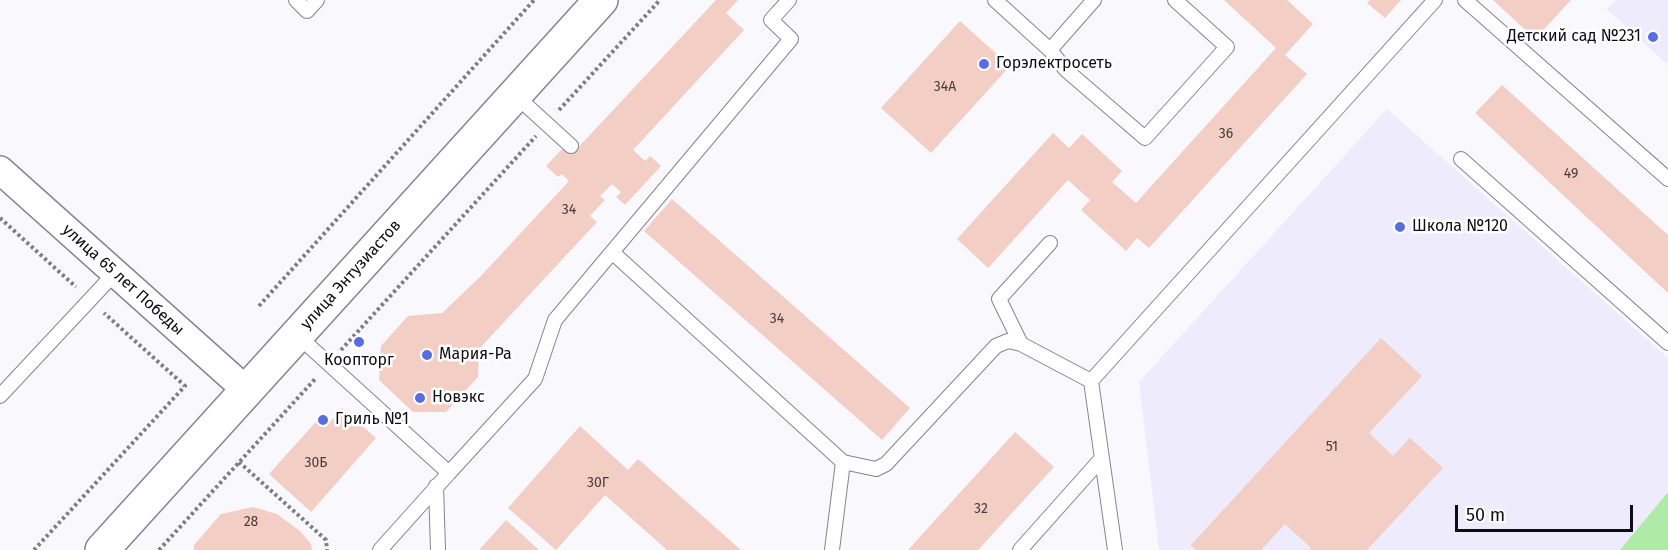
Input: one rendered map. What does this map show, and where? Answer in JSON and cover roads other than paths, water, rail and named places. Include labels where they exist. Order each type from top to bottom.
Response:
[{"type":"street","name":"улица Энтузиастов","points":[[102,550],[601,0]]},
{"type":"street","name":"улица 65 лет Победы","points":[[0,170],[246,390]]},
{"type":"lane","points":[[296,0],[308,11],[317,0]]},
{"type":"lane","points":[[380,550],[535,379],[555,320],[791,39],[771,20],[789,0]]},
{"type":"lane","points":[[995,0],[1050,50],[1066,70],[1145,138],[1227,47],[1175,0]]},
{"type":"lane","points":[[1050,50],[1094,0]]},
{"type":"lane","points":[[1091,381],[1435,0]]},
{"type":"lane","points":[[1465,0],[1668,179]]},
{"type":"lane","points":[[515,95],[571,146]]},
{"type":"lane","points":[[1461,159],[1668,343]]},
{"type":"lane","points":[[1021,344],[999,299],[1050,243]]},
{"type":"lane","points":[[612,252],[843,462],[876,469],[886,464],[996,346],[1008,340],[1021,344],[1091,381]]},
{"type":"lane","points":[[0,396],[115,273]]},
{"type":"lane","points":[[297,335],[449,473]]},
{"type":"lane","points":[[1091,381],[1115,550]]},
{"type":"lane","points":[[1020,550],[1102,458]]},
{"type":"lane","points":[[832,550],[843,462]]},
{"type":"lane","points":[[436,486],[438,550]]},
{"type":"place","name":"Детский сад №231","points":[[1653,37]]},
{"type":"place","name":"Горэлектросеть","points":[[984,64]]},
{"type":"place","name":"Школа №120","points":[[1400,227]]},
{"type":"place","name":"Коопторг","points":[[359,342]]},
{"type":"place","name":"Мария-Ра","points":[[427,355]]},
{"type":"place","name":"Новэкс","points":[[420,398]]},
{"type":"place","name":"Гриль №1","points":[[323,420]]}]
